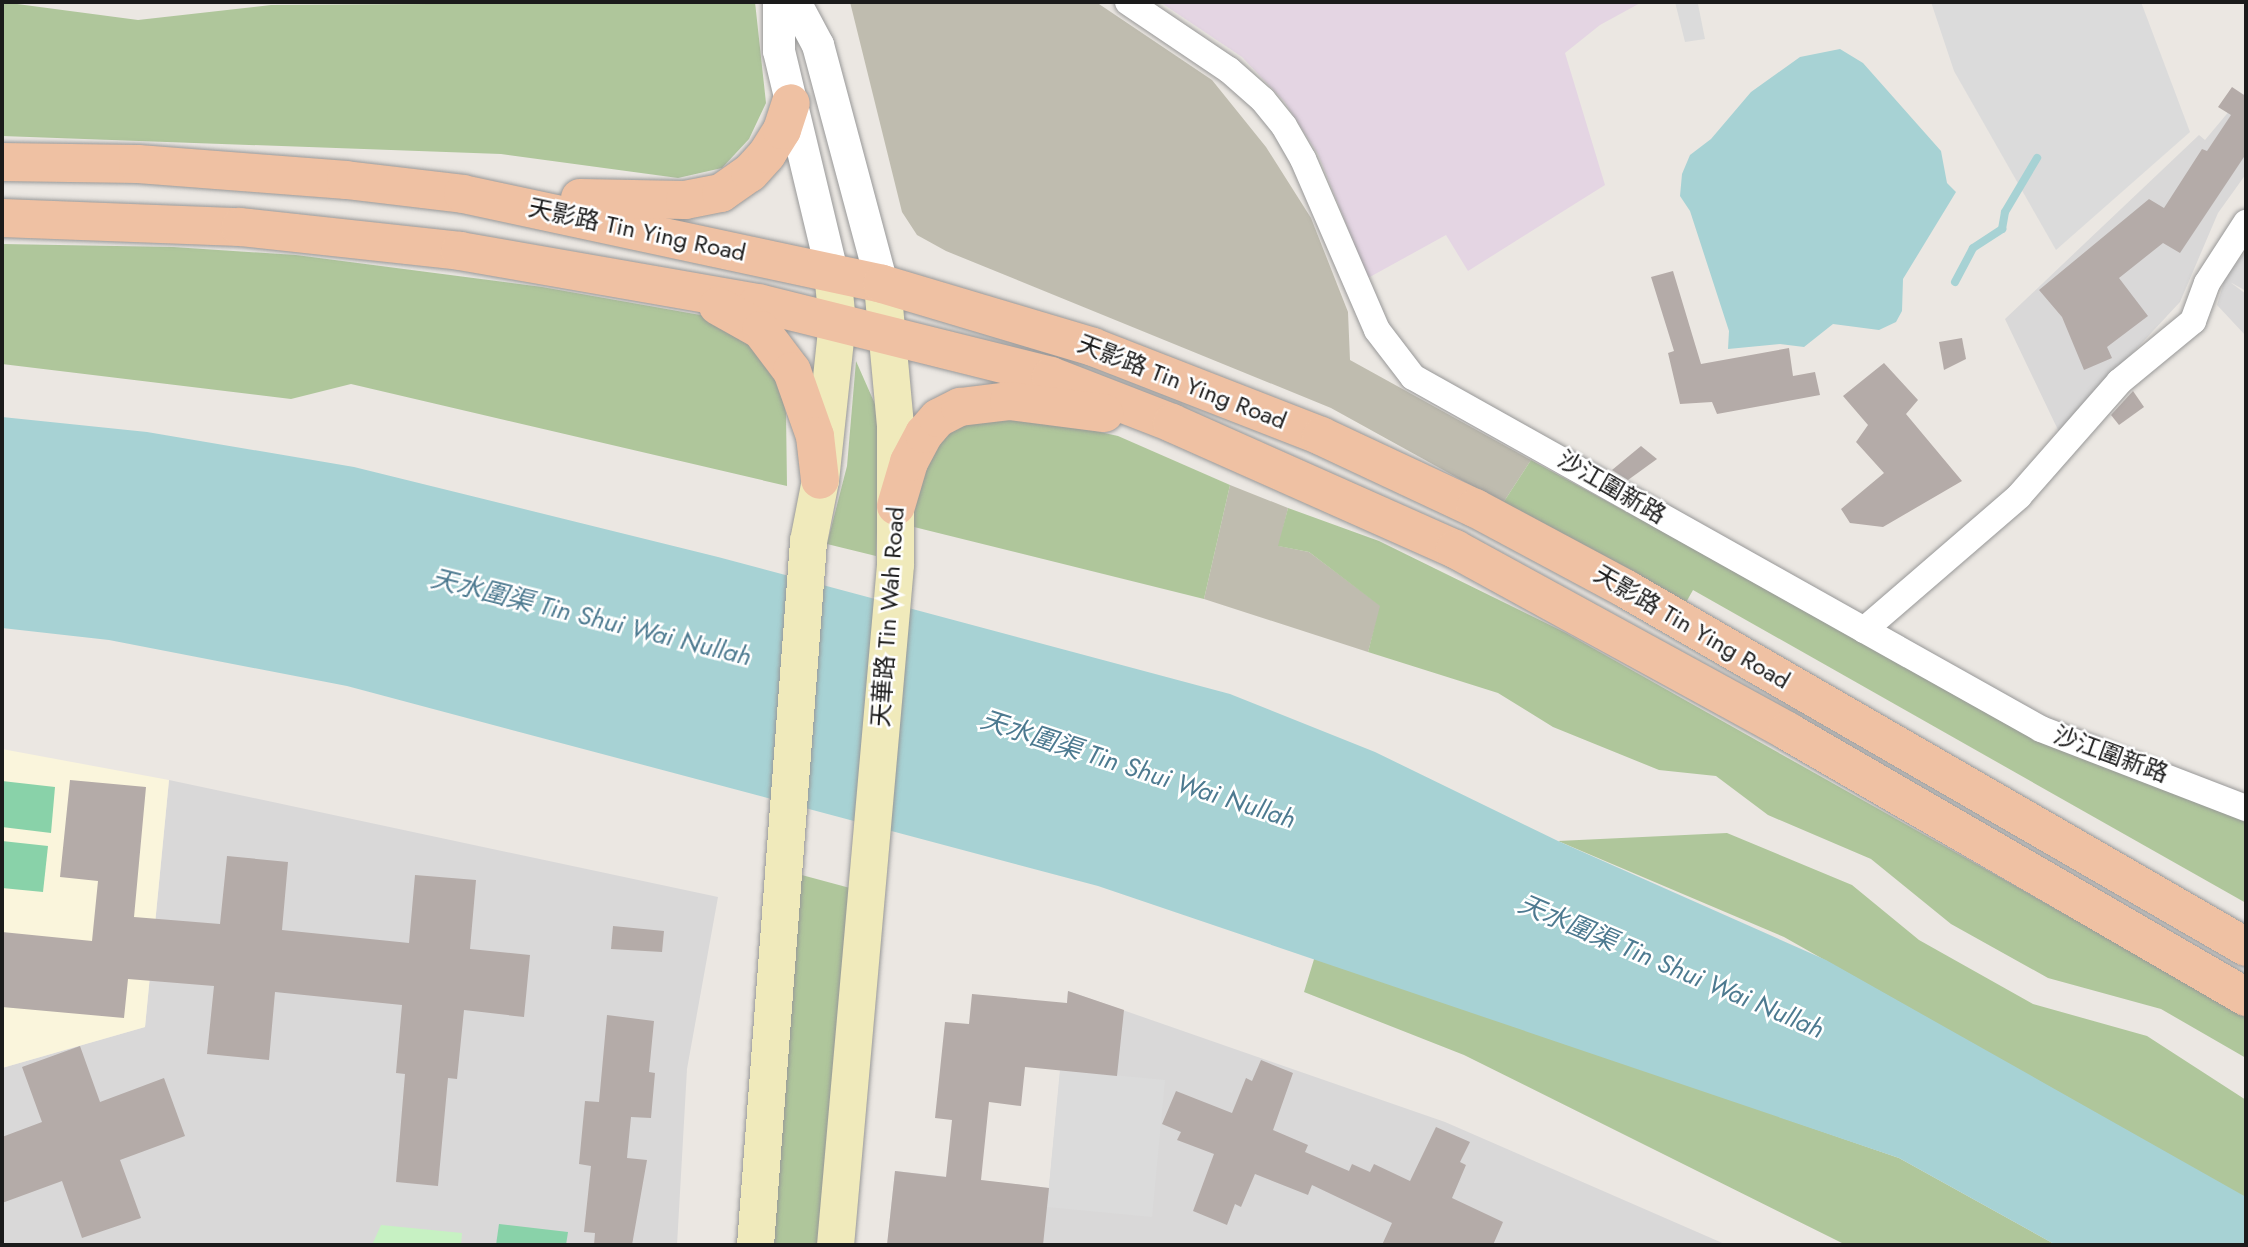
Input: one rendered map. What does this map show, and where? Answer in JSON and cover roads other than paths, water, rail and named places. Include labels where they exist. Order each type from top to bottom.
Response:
[{"type":"main road","points":[[463,194],[704,198],[750,173],[782,130],[791,103]]},
{"type":"main road","name":"天影路 Tin Ying Road","points":[[2,163],[138,164],[346,180],[463,194],[882,284],[1162,371],[1414,478],[1626,589],[2246,947]]},
{"type":"main road","name":"天影路 Tin Ying Road","points":[[2,218],[142,221],[344,236],[674,288],[837,322],[1051,376],[1172,423],[1455,549],[1787,731],[2246,997]]},
{"type":"main road","points":[[755,1245],[780,870],[808,541],[820,480],[837,322],[832,272]]},
{"type":"main road","name":"天華路 Tin Wah Road","points":[[835,1245],[895,564],[896,506],[889,335],[882,284]]},
{"type":"main road","points":[[674,288],[737,313],[761,330],[780,352],[804,397],[820,480]]},
{"type":"main road","points":[[896,506],[909,462],[924,434],[938,418],[960,407],[1035,402],[1172,423]]},
{"type":"street","points":[[779,2],[779,51],[832,272]]},
{"type":"street","name":"天華路 Tin Wah Road","points":[[794,2],[818,45],[882,284]]},
{"type":"street","name":"沙江圍新路","points":[[1128,2],[1229,70],[1263,100],[1284,126],[1303,159],[1377,330],[1413,377],[2041,729],[2246,808]]},
{"type":"street","points":[[1864,630],[2019,496],[2119,383],[2193,321],[2207,283],[2246,223]]},
{"type":"water","points":[[1840,49],[1863,63],[1941,151],[1947,183],[1956,192],[1903,279],[1902,311],[1896,322],[1879,330],[1833,324],[1804,347],[1780,344],[1728,349],[1729,331],[1690,211],[1680,196],[1682,174],[1690,155],[1711,139],[1751,92],[1800,57]]},
{"type":"water","name":"天水圍渠 Tin Shui Wai Nullah","points":[[2,417],[147,432],[354,467],[718,557],[1230,694],[1375,752],[1558,841],[1826,960],[2246,1197],[2246,1245],[2056,1245],[1899,1158],[1098,886],[347,686],[109,640],[2,628]]},
{"type":"waterway","points":[[1955,282],[1973,248],[2002,229],[2005,212],[2037,158]]}]
